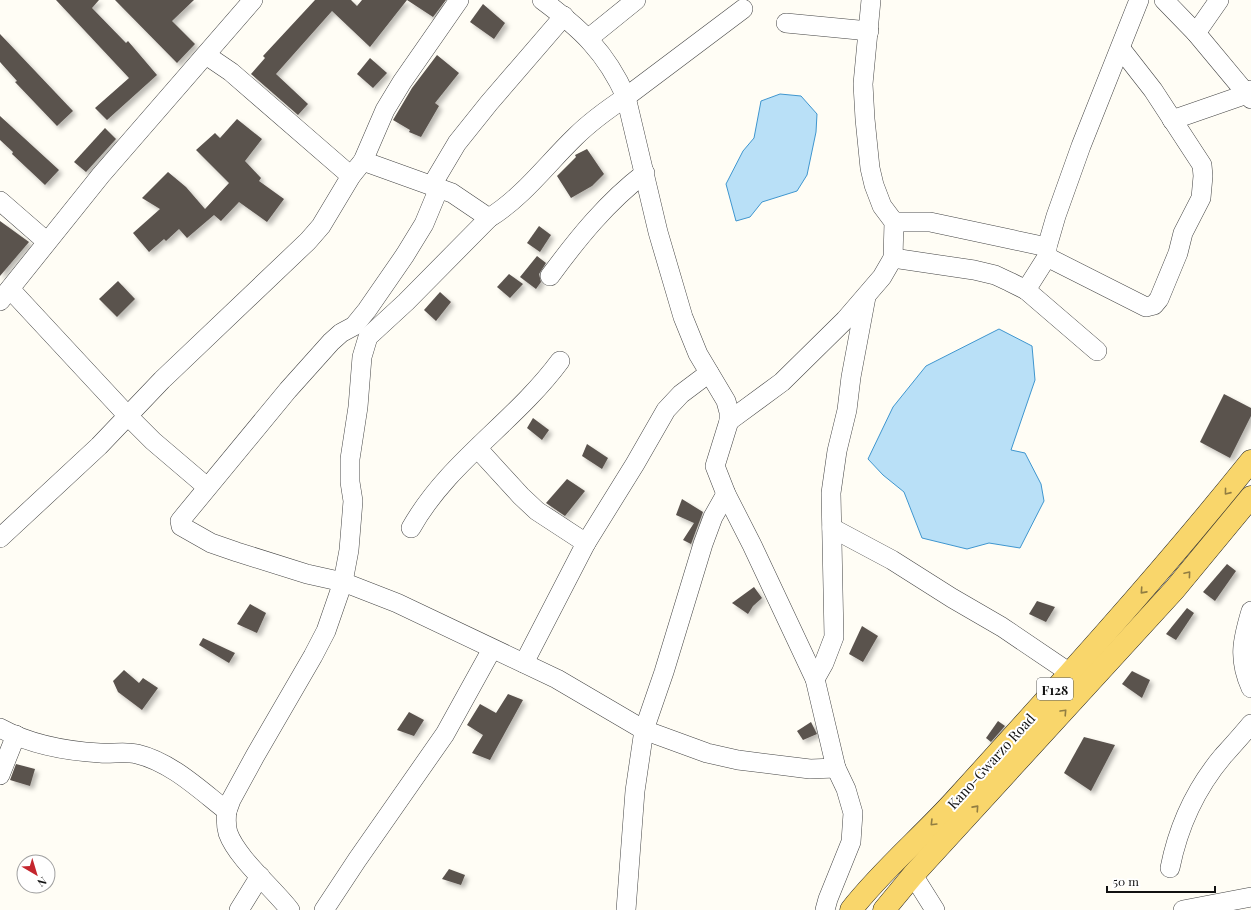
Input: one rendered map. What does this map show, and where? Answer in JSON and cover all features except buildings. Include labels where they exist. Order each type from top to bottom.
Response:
[{"type":"main road","name":"Kano-Gwarzo Road","points":[[851,910],[904,852],[950,806],[1070,673],[1192,534],[1251,462]]},
{"type":"main road","name":"Kano-Gwarzo Road","points":[[884,910],[913,875],[1175,589],[1251,497]]},
{"type":"street","points":[[207,487],[153,441],[5,295],[46,241],[101,175],[252,0]]},
{"type":"street","points":[[0,538],[99,446],[162,380],[308,241],[336,204],[351,176],[364,161],[385,110],[441,25],[460,0]]},
{"type":"street","points":[[542,0],[564,16],[589,38],[618,79],[626,98],[658,232],[683,317],[698,354],[726,401],[729,421],[715,466],[726,494],[752,545],[815,679],[836,768],[853,814],[851,842],[825,910]]},
{"type":"street","points":[[589,38],[636,0]]},
{"type":"street","points":[[729,421],[782,382],[867,296],[882,277],[893,258],[894,222],[882,206],[870,168],[865,119],[864,84],[871,0]]},
{"type":"street","points":[[1026,290],[1047,252],[1081,146],[1139,0]]},
{"type":"street","points":[[1164,0],[1196,33],[1250,94],[1172,120]]},
{"type":"street","points":[[1196,33],[1219,0]]},
{"type":"street","points":[[743,8],[626,98],[606,110],[576,136],[505,208],[489,218],[406,302],[361,331],[341,333],[331,342],[284,395],[207,487],[180,521],[180,525],[211,543],[307,574],[344,582],[397,603],[524,663],[588,696],[644,730],[707,752],[738,760],[810,770],[836,768]]},
{"type":"street","points":[[290,910],[231,840],[226,823],[227,811],[231,800],[255,756],[326,631],[344,582],[349,550],[353,501],[350,482],[350,459],[358,407],[362,357],[361,331],[424,224],[435,187],[462,138],[564,16]]},
{"type":"street","points":[[786,23],[869,32]]},
{"type":"street","points":[[894,222],[930,222],[1047,252],[1146,307],[1157,302],[1178,253],[1183,233],[1201,198],[1203,188],[1202,165],[1153,90],[1120,49]]},
{"type":"street","points":[[206,55],[231,72],[351,176]]},
{"type":"street","points":[[364,161],[452,192],[489,218]]},
{"type":"street","points":[[550,276],[608,205],[645,173]]},
{"type":"street","points":[[0,201],[46,241]]},
{"type":"street","points":[[893,258],[988,274],[1010,282],[1026,290],[1097,351]]},
{"type":"street","points":[[815,679],[824,663],[834,637],[831,494],[833,474],[847,410],[851,377],[867,296]]},
{"type":"street","points":[[411,528],[433,495],[457,466],[526,402],[560,361]]},
{"type":"street","points":[[524,663],[586,542],[635,464],[666,410],[681,394],[709,373]]},
{"type":"street","points":[[478,448],[521,496],[537,511],[586,542]]},
{"type":"street","points":[[626,910],[635,792],[644,730],[664,672],[703,544],[713,517],[726,494]]},
{"type":"street","points":[[832,528],[892,560],[952,598],[1002,627],[1070,673]]},
{"type":"street","points":[[1251,611],[1244,633],[1242,657],[1251,688]]},
{"type":"street","points":[[324,910],[445,734],[492,649]]},
{"type":"street","points":[[1170,868],[1178,835],[1203,783],[1222,757],[1251,724]]},
{"type":"street","points":[[0,775],[8,731],[49,747],[70,751],[136,754],[163,765],[187,780],[227,811]]},
{"type":"street","points":[[913,875],[935,910]]},
{"type":"street","points":[[239,910],[260,876]]},
{"type":"street","points":[[1183,910],[1251,897]]},
{"type":"water","points":[[780,94],[801,96],[817,114],[816,132],[807,175],[797,191],[762,202],[750,217],[736,221],[726,184],[743,151],[754,138],[761,101]]},
{"type":"water","points":[[999,329],[1032,346],[1035,380],[1011,450],[1025,453],[1041,484],[1044,501],[1020,548],[989,543],[967,549],[922,538],[904,492],[883,475],[868,459],[893,407],[926,366]]}]
